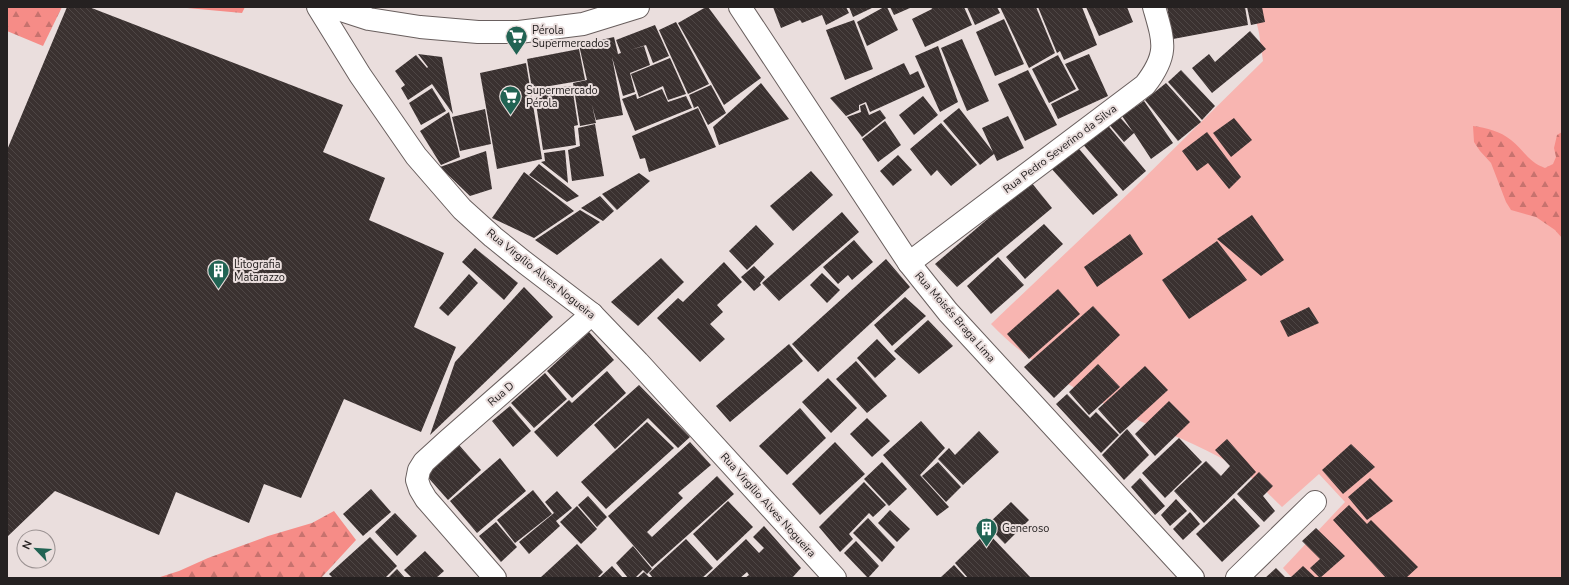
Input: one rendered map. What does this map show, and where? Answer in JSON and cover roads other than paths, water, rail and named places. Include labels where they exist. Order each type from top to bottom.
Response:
[{"type":"street","name":"Rua Virgílio Alves Nogueira","points":[[318,7],[360,75],[416,156],[462,209],[493,237],[592,314],[649,374],[835,578]]},
{"type":"street","points":[[332,7],[369,19],[420,27],[478,32],[519,32],[583,24],[638,7]]},
{"type":"street","name":"Rua Moisés Braga Lima","points":[[740,7],[909,263],[948,312],[1193,578]]},
{"type":"street","name":"Rua Pedro Severino da Silva","points":[[909,263],[1145,85],[1159,64],[1164,44],[1154,7]]},
{"type":"street","name":"Rua D","points":[[495,578],[426,499],[417,480],[419,470],[424,462],[592,314]]},
{"type":"street","points":[[1237,578],[1315,502]]},
{"type":"place","name":"Pérola Supermercados","points":[[517,56]]},
{"type":"place","name":"Supermercado Pérola","points":[[511,116]]},
{"type":"place","name":"Litografia Matarazzo","points":[[218,290]]},
{"type":"place","name":"Generoso","points":[[986,548]]}]
